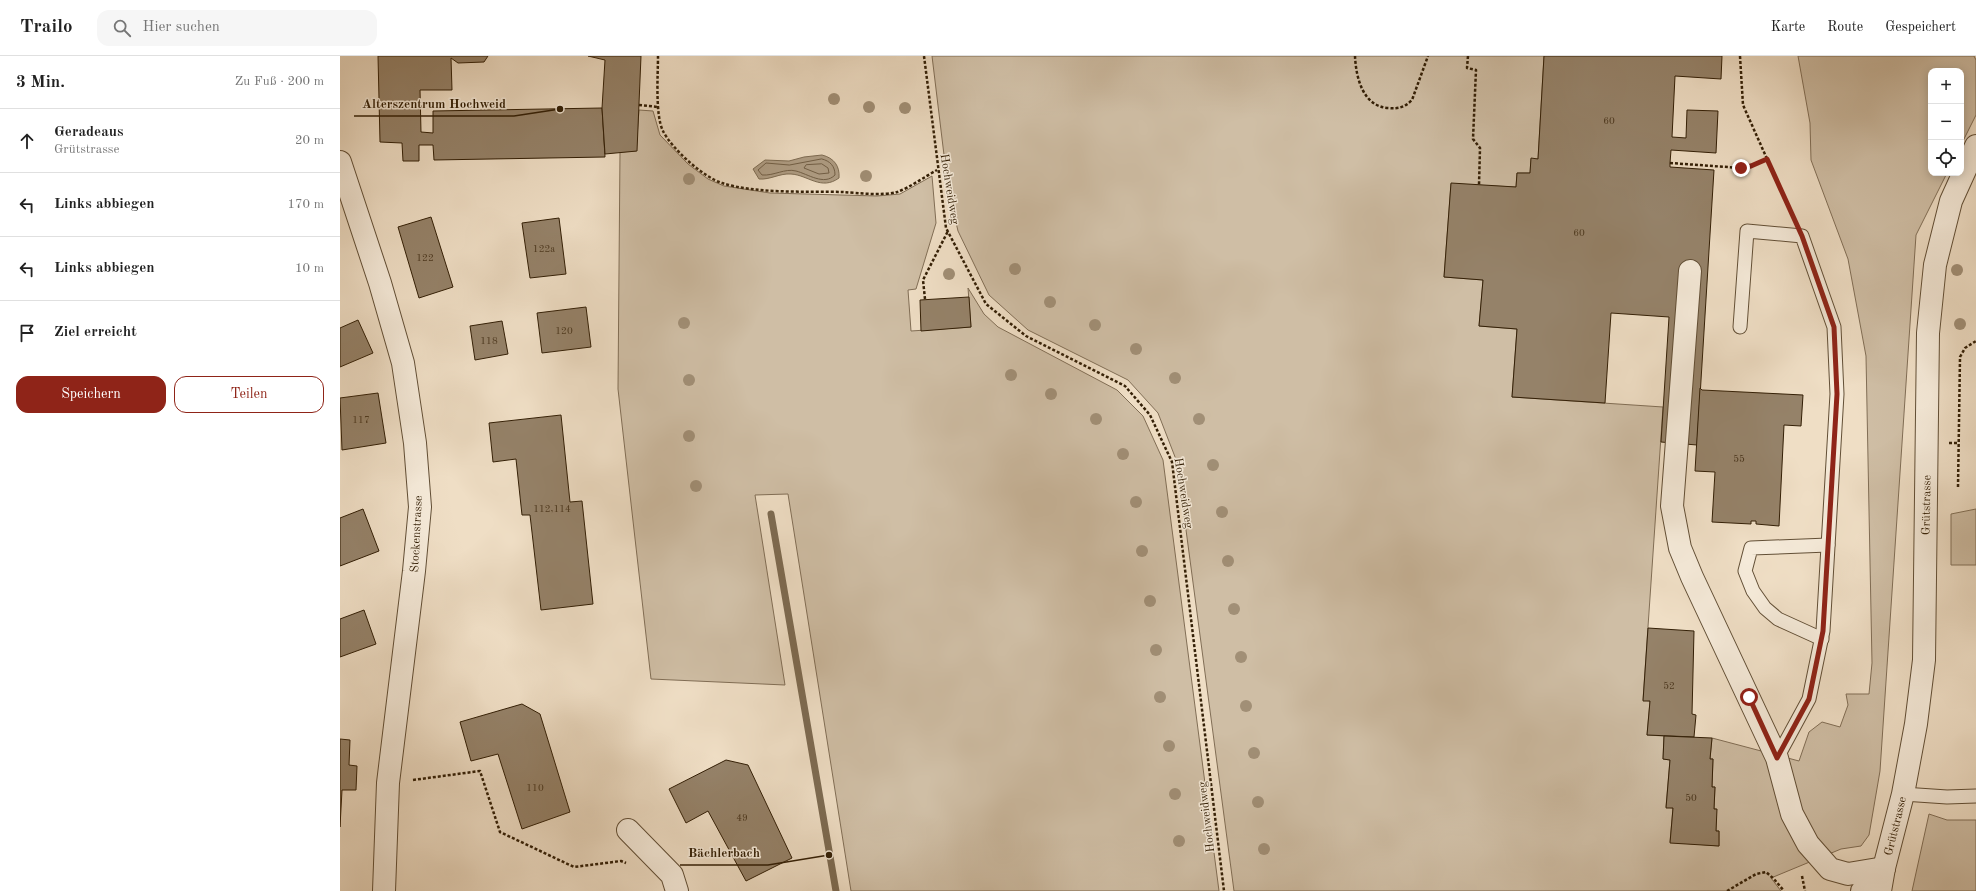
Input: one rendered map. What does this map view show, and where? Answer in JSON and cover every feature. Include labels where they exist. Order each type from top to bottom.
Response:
[{"type":"street","name":"Grütstrasse","points":[[1880,891],[1884,868],[1903,794],[1916,724],[1924,660],[1928,333],[1935,265],[1951,201],[1976,146]]},
{"type":"street","name":"Stockenstrasse","points":[[340,162],[380,283],[403,363],[416,443],[420,507],[414,571],[388,783],[384,891]]},
{"type":"street","name":"Grütstrasse","points":[[1690,271],[1672,506],[1680,548],[1692,577],[1777,758],[1792,814],[1808,844],[1830,869],[1848,874],[1884,868]]},
{"type":"street","points":[[628,830],[672,875],[677,891]]},
{"type":"street","name":"Grütstrasse","points":[[1862,891],[1884,868]]},
{"type":"lane","points":[[1740,327],[1747,232],[1802,236],[1834,327],[1837,394],[1822,639],[1809,699],[1777,758]]},
{"type":"lane","points":[[1822,639],[1778,619],[1765,608],[1753,591],[1745,571],[1751,548],[1828,545]]},
{"type":"lane","points":[[1903,794],[1948,797],[1976,796]]},
{"type":"path","points":[[658,56],[658,107],[663,130],[672,143],[708,176],[722,183],[765,190],[866,193],[897,192],[937,170]]},
{"type":"path","name":"Hochweidweg","points":[[924,56],[937,170],[948,231],[986,304],[1026,336],[1125,386],[1150,415],[1172,462],[1224,891]]},
{"type":"path","points":[[1355,56],[1356,67],[1368,100],[1381,108],[1395,109],[1406,106],[1412,100],[1428,56]]},
{"type":"path","points":[[1468,56],[1467,68],[1476,70],[1473,139],[1480,148],[1479,185]]},
{"type":"path","points":[[1740,56],[1743,105],[1802,236]]},
{"type":"path","points":[[639,105],[658,107]]},
{"type":"path","points":[[1670,163],[1741,168],[1751,166],[1767,159]]},
{"type":"path","points":[[925,299],[923,280],[948,231]]},
{"type":"path","points":[[1958,488],[1960,357],[1965,348],[1976,341]]},
{"type":"path","points":[[388,783],[480,771],[500,832],[574,867],[621,862],[628,863]]},
{"type":"path","points":[[1727,891],[1756,874],[1766,872],[1774,878],[1784,891]]},
{"type":"shaded area","points":[[932,56],[1544,56],[1538,159],[1531,159],[1530,173],[1517,173],[1516,187],[1451,184],[1444,277],[1483,280],[1479,326],[1517,329],[1512,397],[1663,407],[1643,700],[1650,701],[1647,735],[1664,736],[1663,759],[1670,760],[1666,807],[1673,808],[1670,842],[1719,846],[1719,831],[1716,831],[1716,809],[1714,809],[1715,787],[1712,787],[1713,759],[1710,759],[1712,738],[1799,761],[1809,732],[1822,722],[1840,727],[1848,705],[1846,694],[1869,694],[1872,663],[1866,356],[1848,259],[1811,160],[1810,123],[1798,56],[1974,56],[1976,60],[1976,115],[1964,139],[1964,68],[1928,68],[1928,176],[1946,176],[1916,235],[1880,771],[1869,835],[1861,846],[1841,849],[1771,878],[1781,891],[1234,891],[1177,462],[1158,413],[1128,380],[1028,330],[989,295],[958,231],[948,188]]},
{"type":"shaded area","points":[[639,110],[653,111],[660,135],[688,164],[708,179],[724,186],[770,193],[877,196],[900,194],[932,176],[936,223],[916,289],[908,290],[911,331],[971,327],[968,288],[984,314],[998,327],[1117,390],[1143,416],[1163,460],[1219,891],[851,891],[788,494],[755,495],[785,685],[651,679],[618,389],[620,152],[636,151]]},
{"type":"shaded area","points":[[1976,509],[1976,565],[1951,565],[1951,514]]},
{"type":"shaded area","points":[[1929,814],[1947,820],[1976,820],[1976,891],[1912,891]]},
{"type":"water","points":[[822,155],[833,160],[837,166],[839,178],[832,182],[820,183],[791,174],[783,174],[759,179],[753,169],[765,160],[789,161],[804,157]]},
{"type":"building","points":[[378,56],[488,56],[484,62],[458,63],[451,58],[452,90],[420,90],[421,132],[433,133],[433,111],[602,108],[605,157],[434,160],[433,145],[419,145],[419,161],[403,161],[402,143],[380,142]]},
{"type":"building","points":[[588,56],[641,56],[637,151],[605,154],[602,108],[605,60]]},
{"type":"building","points":[[1544,56],[1722,56],[1721,79],[1675,76],[1672,137],[1686,138],[1687,110],[1718,111],[1716,153],[1671,150],[1670,163],[1670,167],[1714,170],[1697,445],[1661,442],[1669,317],[1611,313],[1605,403],[1512,397],[1517,329],[1479,326],[1483,280],[1444,277],[1451,183],[1516,187],[1517,173],[1530,173],[1531,158],[1538,159]]},
{"type":"building","points":[[431,217],[453,287],[419,298],[398,227]]},
{"type":"building","points":[[559,218],[566,274],[530,278],[522,223]]},
{"type":"building","points":[[969,297],[971,327],[921,331],[920,300]]},
{"type":"building","points":[[586,307],[591,347],[542,353],[537,313]]},
{"type":"building","points":[[358,320],[373,353],[340,367],[340,328]]},
{"type":"building","points":[[502,321],[508,354],[475,360],[470,326]]},
{"type":"building","points":[[1700,388],[1702,390],[1803,395],[1801,426],[1784,425],[1779,526],[1756,524],[1756,521],[1751,521],[1751,524],[1712,522],[1715,472],[1695,471]]},
{"type":"building","points":[[378,393],[386,443],[342,450],[340,398]]},
{"type":"building","points":[[561,415],[570,502],[582,501],[593,604],[541,610],[530,515],[522,515],[516,459],[493,462],[489,423]]},
{"type":"building","points":[[363,509],[379,551],[340,566],[340,518]]},
{"type":"building","points":[[364,610],[376,644],[340,657],[340,619]]},
{"type":"building","points":[[1648,628],[1694,631],[1692,714],[1696,715],[1694,737],[1647,735],[1650,701],[1643,701]]},
{"type":"building","points":[[522,704],[540,714],[570,812],[522,829],[498,754],[471,761],[460,722]]},
{"type":"building","points":[[1664,736],[1712,738],[1710,759],[1713,759],[1712,787],[1715,787],[1714,809],[1717,809],[1716,831],[1719,831],[1719,846],[1670,843],[1673,808],[1666,808],[1670,760],[1663,759]]},
{"type":"building","points":[[340,739],[350,740],[349,765],[357,766],[356,790],[342,790],[340,827]]},
{"type":"building","points":[[726,760],[748,765],[792,858],[746,881],[708,811],[686,823],[669,789]]},
{"type":"waterway","points":[[771,514],[836,891]]},
{"type":"place","name":"Alterszentrum Hochweid","points":[[560,109]]},
{"type":"place","name":"Bächlerbach","points":[[829,855]]},
{"type":"route","points":[[1741,168],[1751,166],[1767,159],[1802,236],[1834,327],[1837,394],[1823,631],[1809,699],[1777,758],[1749,697]]}]
